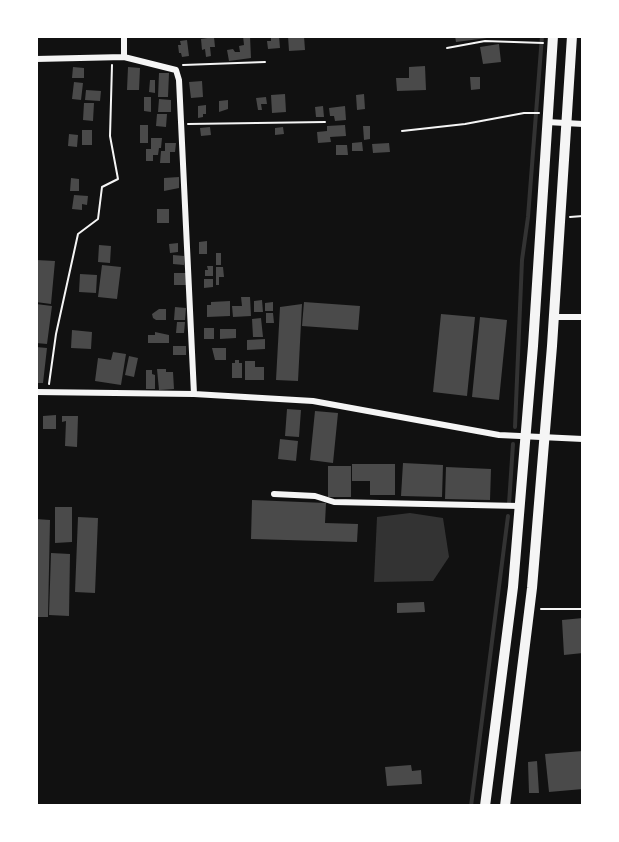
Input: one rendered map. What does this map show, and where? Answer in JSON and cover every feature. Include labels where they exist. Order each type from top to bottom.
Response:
[{"type":"main road","points":[[505,806],[529,610],[545,437],[572,36]]},
{"type":"main road","points":[[485,806],[508,622],[519,506],[552,39]]},
{"type":"main road","points":[[508,622],[527,623]]},
{"type":"street","points":[[124,36],[124,57]]},
{"type":"street","points":[[36,59],[124,57],[176,70],[182,125],[194,394]]},
{"type":"street","points":[[548,117],[583,124]]},
{"type":"street","points":[[554,317],[583,317]]},
{"type":"street","points":[[36,392],[194,394],[313,401],[499,435],[583,439]]},
{"type":"street","points":[[274,494],[315,496],[334,502],[519,506]]},
{"type":"path","points":[[447,48],[485,41],[552,39]]},
{"type":"path","points":[[47,392],[56,334],[78,234],[98,219],[102,187],[118,179],[110,136],[112,57]]},
{"type":"path","points":[[176,70],[184,64],[265,62]]},
{"type":"path","points":[[402,131],[465,124],[524,113],[548,117]]},
{"type":"path","points":[[182,125],[325,122]]},
{"type":"path","points":[[529,610],[583,609]]},
{"type":"shaded area","points":[[410,513],[443,518],[449,557],[433,581],[374,582],[377,517]]},
{"type":"building","points":[[243,36],[250,36],[251,58],[229,61],[227,50],[233,49],[235,52],[240,52],[239,46],[244,45]]},
{"type":"building","points":[[279,36],[280,48],[268,49],[267,41],[271,41],[271,37]]},
{"type":"building","points":[[288,36],[304,36],[305,50],[289,51]]},
{"type":"building","points":[[455,36],[487,36],[487,38],[456,42]]},
{"type":"building","points":[[214,37],[215,47],[210,47],[211,56],[206,57],[205,49],[202,50],[201,39]]},
{"type":"building","points":[[187,40],[189,56],[182,57],[178,45],[181,45],[180,41]]},
{"type":"building","points":[[499,44],[501,62],[483,64],[480,47]]},
{"type":"building","points":[[425,66],[426,90],[397,91],[396,78],[409,78],[409,67]]},
{"type":"building","points":[[73,67],[84,68],[84,78],[72,78]]},
{"type":"building","points":[[128,67],[140,68],[139,90],[127,90]]},
{"type":"building","points":[[159,73],[169,73],[168,97],[158,97]]},
{"type":"building","points":[[470,77],[480,77],[480,89],[471,90]]},
{"type":"building","points":[[150,80],[155,80],[155,93],[149,92]]},
{"type":"building","points":[[202,81],[203,97],[191,98],[189,82]]},
{"type":"building","points":[[74,82],[83,83],[81,100],[72,99]]},
{"type":"building","points":[[86,90],[101,91],[100,101],[85,100]]},
{"type":"building","points":[[285,94],[286,112],[272,113],[271,95]]},
{"type":"building","points":[[364,94],[365,109],[357,110],[356,95]]},
{"type":"building","points":[[144,97],[151,97],[151,112],[144,111]]},
{"type":"building","points":[[266,97],[267,104],[261,104],[262,110],[258,110],[256,98]]},
{"type":"building","points":[[159,99],[171,100],[171,112],[158,112]]},
{"type":"building","points":[[228,100],[228,109],[219,112],[219,101]]},
{"type":"building","points":[[84,103],[94,103],[93,121],[83,120]]},
{"type":"building","points":[[206,105],[206,114],[198,118],[198,106]]},
{"type":"building","points":[[323,106],[324,117],[316,117],[315,107]]},
{"type":"building","points":[[345,106],[346,120],[335,121],[334,116],[330,116],[329,108]]},
{"type":"building","points":[[157,114],[167,114],[166,127],[156,126]]},
{"type":"building","points":[[140,125],[148,125],[148,143],[140,143]]},
{"type":"building","points":[[345,125],[346,136],[330,137],[331,142],[318,143],[317,132],[327,131],[327,126]]},
{"type":"building","points":[[363,126],[370,126],[370,139],[364,140]]},
{"type":"building","points":[[210,127],[211,135],[201,136],[200,128]]},
{"type":"building","points":[[283,127],[284,134],[275,135],[275,128]]},
{"type":"building","points":[[82,130],[92,130],[92,145],[82,145]]},
{"type":"building","points":[[69,134],[78,135],[77,147],[68,146]]},
{"type":"building","points":[[151,138],[162,138],[161,148],[159,148],[158,155],[153,155],[153,161],[146,161],[146,149],[151,149]]},
{"type":"building","points":[[362,142],[363,151],[352,151],[352,143]]},
{"type":"building","points":[[165,143],[176,143],[175,152],[170,152],[170,163],[160,163],[161,151],[165,151]]},
{"type":"building","points":[[389,143],[390,152],[373,153],[372,144]]},
{"type":"building","points":[[336,145],[347,145],[348,155],[336,155]]},
{"type":"building","points":[[179,177],[179,188],[164,191],[164,178]]},
{"type":"building","points":[[71,178],[79,179],[79,191],[70,191]]},
{"type":"building","points":[[74,195],[88,196],[87,205],[82,204],[82,210],[72,209]]},
{"type":"building","points":[[157,209],[169,209],[169,223],[157,223]]},
{"type":"building","points":[[207,241],[207,254],[199,254],[199,242]]},
{"type":"building","points":[[178,243],[178,252],[170,253],[169,244]]},
{"type":"building","points":[[99,245],[111,246],[110,263],[98,262]]},
{"type":"building","points":[[216,253],[221,253],[221,265],[216,265]]},
{"type":"building","points":[[173,255],[184,256],[184,265],[173,264]]},
{"type":"building","points":[[36,260],[55,261],[51,304],[36,302]]},
{"type":"building","points":[[102,265],[121,267],[117,299],[98,297]]},
{"type":"building","points":[[207,266],[213,266],[213,276],[205,276]]},
{"type":"building","points":[[216,267],[223,267],[224,277],[219,277],[219,285],[216,285]]},
{"type":"building","points":[[174,273],[186,273],[186,285],[174,285]]},
{"type":"building","points":[[80,274],[97,275],[96,293],[79,292]]},
{"type":"building","points":[[204,279],[213,279],[213,287],[204,288]]},
{"type":"building","points":[[241,297],[250,297],[251,316],[233,317],[232,306],[242,306]]},
{"type":"building","points":[[262,300],[263,312],[254,312],[254,301]]},
{"type":"building","points":[[230,301],[230,316],[207,317],[207,305],[211,305],[211,302]]},
{"type":"building","points":[[273,302],[273,311],[265,311],[265,303]]},
{"type":"building","points":[[304,302],[360,306],[358,330],[302,326]]},
{"type":"building","points":[[36,304],[52,306],[47,344],[36,343]]},
{"type":"building","points":[[302,304],[298,381],[276,380],[280,307]]},
{"type":"building","points":[[175,307],[186,308],[185,320],[174,320]]},
{"type":"building","points":[[159,309],[166,309],[166,320],[153,318],[152,314]]},
{"type":"building","points":[[266,313],[273,313],[274,323],[266,323]]},
{"type":"building","points":[[441,314],[475,317],[467,396],[433,392]]},
{"type":"building","points":[[480,317],[507,320],[499,400],[472,397]]},
{"type":"building","points":[[261,318],[263,337],[253,337],[252,319]]},
{"type":"building","points":[[177,322],[185,322],[184,333],[176,333]]},
{"type":"building","points":[[204,328],[214,328],[214,339],[204,339]]},
{"type":"building","points":[[220,329],[236,329],[236,338],[220,339]]},
{"type":"building","points":[[72,330],[92,332],[91,349],[71,348]]},
{"type":"building","points":[[155,332],[169,335],[169,343],[148,343],[148,335],[155,335]]},
{"type":"building","points":[[265,339],[265,349],[247,350],[247,340]]},
{"type":"building","points":[[173,346],[186,346],[186,355],[173,355]]},
{"type":"building","points":[[36,347],[47,348],[43,383],[36,383]]},
{"type":"building","points":[[212,348],[226,348],[226,360],[215,360]]},
{"type":"building","points":[[113,352],[126,354],[121,385],[95,381],[98,358],[111,360]]},
{"type":"building","points":[[129,356],[138,358],[134,377],[125,375]]},
{"type":"building","points":[[235,360],[242,363],[242,378],[232,378],[232,363],[235,363]]},
{"type":"building","points":[[245,361],[255,361],[255,367],[264,367],[264,380],[245,380]]},
{"type":"building","points":[[157,369],[173,372],[174,389],[159,390]]},
{"type":"building","points":[[146,370],[152,370],[152,374],[155,375],[155,389],[146,389]]},
{"type":"building","points":[[287,409],[301,410],[299,437],[285,436]]},
{"type":"building","points":[[315,411],[338,413],[333,463],[310,460]]},
{"type":"building","points":[[56,415],[56,429],[43,429],[43,416]]},
{"type":"building","points":[[62,416],[78,416],[77,447],[65,446],[66,421],[62,422]]},
{"type":"building","points":[[280,439],[298,441],[296,461],[278,459]]},
{"type":"building","points":[[403,463],[443,465],[442,497],[401,496]]},
{"type":"building","points":[[352,464],[395,464],[395,495],[370,495],[370,481],[352,481]]},
{"type":"building","points":[[328,466],[351,466],[351,497],[328,497]]},
{"type":"building","points":[[446,467],[491,469],[490,500],[445,499]]},
{"type":"building","points":[[252,500],[326,503],[325,523],[358,524],[357,542],[251,539]]},
{"type":"building","points":[[55,507],[72,507],[72,542],[55,543]]},
{"type":"building","points":[[78,517],[98,518],[95,593],[75,592]]},
{"type":"building","points":[[36,519],[50,520],[48,617],[36,617]]},
{"type":"building","points":[[51,553],[70,554],[69,616],[49,615]]},
{"type":"building","points":[[424,602],[425,612],[397,613],[397,603]]},
{"type":"building","points":[[583,618],[583,653],[564,655],[562,620]]},
{"type":"building","points":[[583,751],[583,789],[549,792],[545,754]]},
{"type":"building","points":[[537,761],[539,793],[529,793],[528,762]]},
{"type":"building","points":[[411,765],[412,771],[421,770],[422,784],[387,786],[385,767]]},
{"type":"waterway","points":[[515,427],[522,260],[528,217],[542,36]]},
{"type":"waterway","points":[[509,504],[513,444]]},
{"type":"waterway","points":[[471,806],[508,516]]}]
